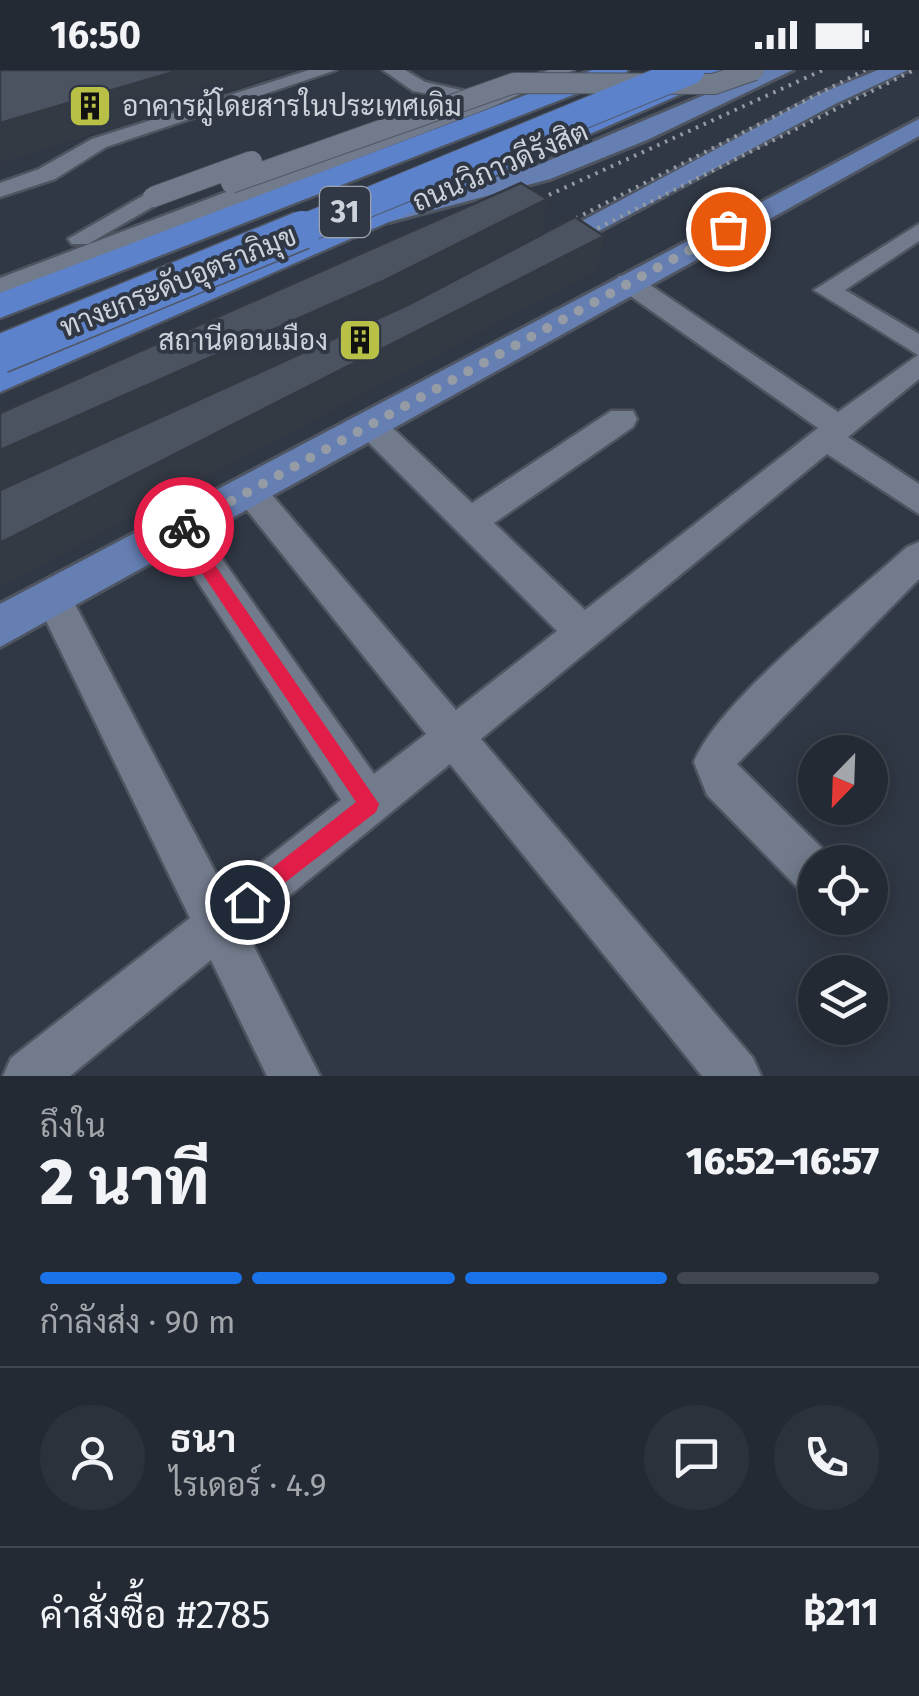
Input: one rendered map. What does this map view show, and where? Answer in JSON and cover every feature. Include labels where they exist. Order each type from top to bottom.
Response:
[{"type":"highway","name":"ถนนวิภาวดีรังสิต","points":[[0,306],[501,102],[615,70]]},
{"type":"highway","name":"ทางยกระดับอุตราภิมุข","points":[[0,326],[644,70]]},
{"type":"highway","name":"ทางยกระดับอุตราภิมุข","points":[[0,354],[690,70]]},
{"type":"highway","name":"ถนนวิภาวดีรังสิต","points":[[0,378],[724,70]]},
{"type":"main road","points":[[390,214],[457,203],[590,152],[782,70]]},
{"type":"main road","points":[[846,115],[897,70]]},
{"type":"main road","points":[[504,272],[749,139],[846,115],[914,128]]},
{"type":"main road","points":[[0,628],[628,282],[762,215],[815,159],[914,128]]},
{"type":"main road","points":[[749,139],[815,159]]},
{"type":"street","points":[[0,172],[325,70]]},
{"type":"street","points":[[0,190],[47,174],[99,143],[325,70]]},
{"type":"street","points":[[392,70],[420,87],[501,102]]},
{"type":"street","points":[[77,241],[152,197],[430,100],[455,78],[452,70]]},
{"type":"street","points":[[477,70],[501,102]]},
{"type":"street","points":[[517,70],[714,84],[754,70]]},
{"type":"street","points":[[0,287],[568,75]]},
{"type":"street","points":[[0,269],[231,182],[514,84],[568,75]]},
{"type":"street","points":[[919,231],[826,290],[919,346]]},
{"type":"street","points":[[628,282],[919,501]]},
{"type":"street","points":[[29,1076],[919,364]]},
{"type":"street","points":[[470,522],[622,419]]},
{"type":"street","points":[[369,424],[584,634]]},
{"type":"street","points":[[249,490],[451,739],[735,1076]]},
{"type":"street","points":[[181,528],[369,804]]},
{"type":"street","points":[[798,856],[722,780],[715,762],[725,745],[765,703],[919,557]]},
{"type":"street","points":[[54,600],[294,1076]]},
{"type":"building","points":[[0,70],[180,70],[0,123]]},
{"type":"building","points":[[521,183],[547,199],[381,282],[0,450],[0,413]]},
{"type":"building","points":[[575,217],[604,236],[0,543],[0,490],[408,305]]},
{"type":"railway","points":[[518,209],[823,70]]},
{"type":"railway","points":[[553,230],[865,70]]},
{"type":"railway","points":[[590,232],[914,70]]},
{"type":"railway","points":[[572,241],[595,230]]},
{"type":"way so far","points":[[184,527],[728,229]]},
{"type":"place","name":"อาคารผู้โดยสารในประเทศเดิม","points":[[90,106]]},
{"type":"place","name":"สถานีดอนเมือง","points":[[360,340]]},
{"type":"route","points":[[184,527],[181,528],[369,804],[247,902]]}]
